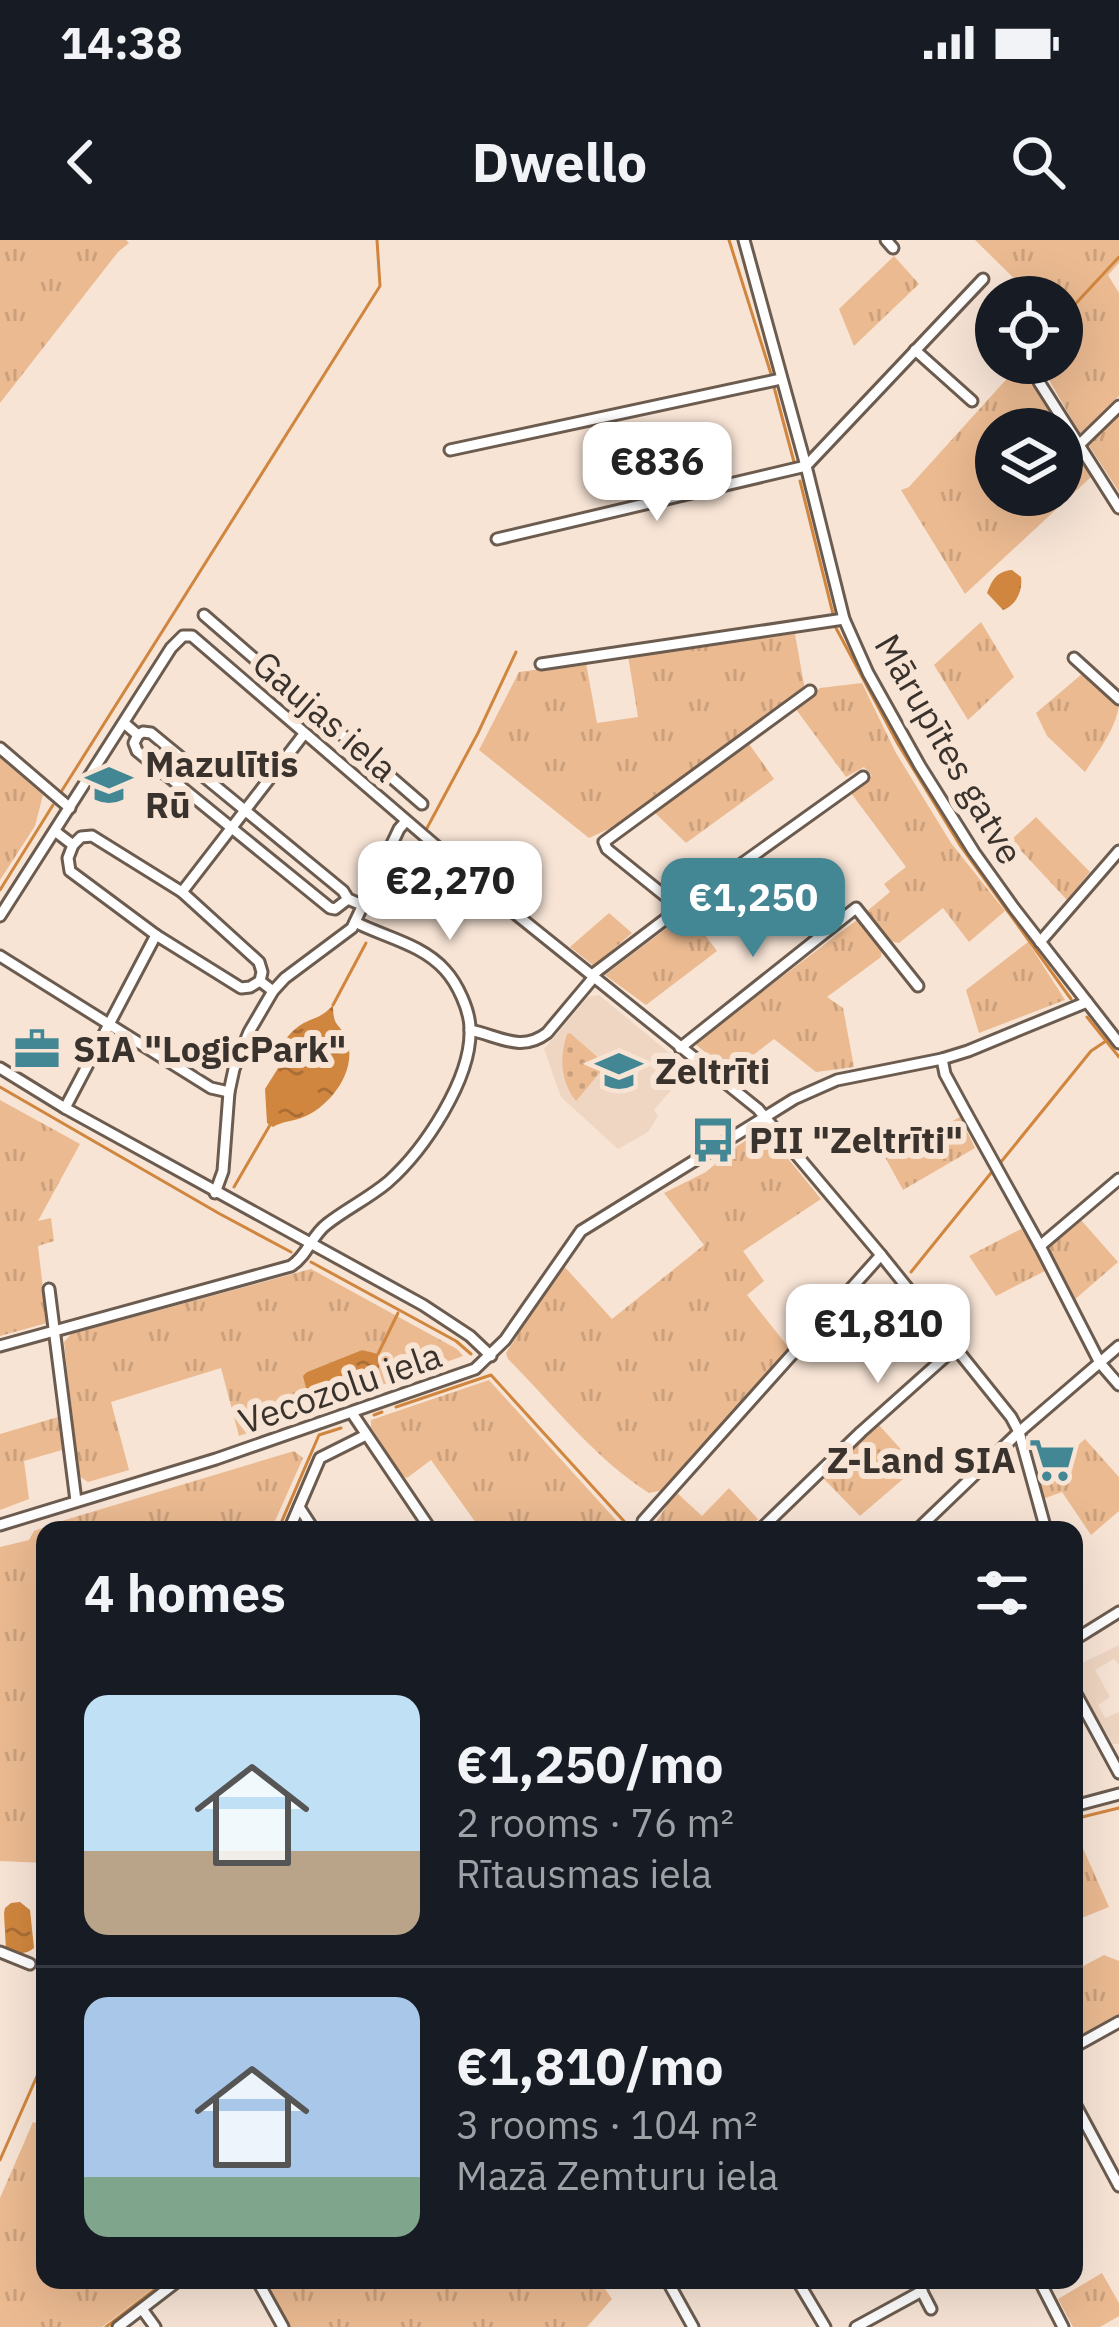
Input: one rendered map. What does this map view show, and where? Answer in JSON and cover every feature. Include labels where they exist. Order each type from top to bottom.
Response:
[{"type":"street","name":"Mārupītes gatve","points":[[744,240],[844,619],[868,673],[974,852],[1119,1042]]},
{"type":"street","points":[[497,538],[806,466],[975,287]]},
{"type":"street","points":[[914,350],[972,401]]},
{"type":"street","points":[[450,450],[781,379]]},
{"type":"street","points":[[1083,440],[1119,406]]},
{"type":"street","points":[[1083,448],[1119,508]]},
{"type":"street","points":[[204,615],[422,804]]},
{"type":"street","points":[[541,664],[844,619]]},
{"type":"street","name":"Gaujas iela","points":[[124,723],[179,638],[192,636],[406,821],[765,1117],[1011,1418],[1044,1521]]},
{"type":"street","points":[[229,669],[245,650]]},
{"type":"street","points":[[1074,658],[1119,699]]},
{"type":"street","points":[[680,908],[604,842],[810,692]]},
{"type":"street","points":[[0,916],[124,723],[138,735]]},
{"type":"street","points":[[348,898],[335,909],[329,908],[137,751],[138,735],[151,733],[362,905]]},
{"type":"street","points":[[182,892],[304,734]]},
{"type":"street","points":[[0,748],[70,808]]},
{"type":"street","points":[[354,777],[370,758]]},
{"type":"street","points":[[470,1030],[514,1044],[538,1040],[593,976],[863,777]]},
{"type":"street","points":[[215,1192],[224,1171],[229,1092],[249,1032],[285,978],[338,941],[355,922],[406,821]]},
{"type":"street","points":[[56,832],[73,844]]},
{"type":"street","points":[[92,836],[182,892],[259,962],[260,981],[241,988],[156,935],[70,871],[73,844],[92,836]]},
{"type":"street","points":[[1040,942],[1117,858]]},
{"type":"street","points":[[680,1048],[856,908],[918,986]]},
{"type":"street","points":[[0,1346],[280,1270],[298,1261],[322,1227],[387,1182],[429,1137],[453,1093],[470,1030],[454,983],[437,962],[355,922]]},
{"type":"street","points":[[65,1108],[156,935]]},
{"type":"street","points":[[0,956],[212,1088],[229,1092]]},
{"type":"street","points":[[260,981],[273,991]]},
{"type":"street","name":"Vecozolu iela","points":[[0,1525],[217,1459],[475,1369],[505,1340],[580,1231],[765,1117],[814,1088],[942,1059],[1087,1002]]},
{"type":"street","points":[[942,1059],[945,1074],[1100,1363],[1119,1385]]},
{"type":"street","points":[[0,1068],[449,1321],[491,1355]]},
{"type":"street","points":[[1040,1246],[1119,1178]]},
{"type":"street","points":[[650,1521],[881,1256]]},
{"type":"street","points":[[49,1289],[76,1501]]},
{"type":"street","points":[[926,1521],[1119,1346]]},
{"type":"street","points":[[769,1521],[956,1348]]},
{"type":"street","points":[[352,1413],[425,1521]]},
{"type":"street","points":[[293,1521],[320,1458],[366,1435]]},
{"type":"street","points":[[299,1507],[308,1521]]},
{"type":"street","points":[[1083,1634],[1119,1612]]},
{"type":"street","points":[[1083,1707],[1119,1773]]},
{"type":"street","points":[[1083,1804],[1119,1794]]},
{"type":"street","points":[[0,1952],[30,1964]]},
{"type":"street","points":[[1083,2042],[1119,2022]]},
{"type":"street","points":[[1083,2119],[1119,2186]]},
{"type":"street","points":[[118,2327],[167,2289]]},
{"type":"street","points":[[261,2289],[283,2327]]},
{"type":"street","points":[[674,2289],[693,2327]]},
{"type":"street","points":[[802,2289],[825,2327]]},
{"type":"street","points":[[856,2327],[913,2289]]},
{"type":"street","points":[[921,2289],[932,2308]]},
{"type":"street","points":[[1044,2289],[1063,2327]]},
{"type":"street","points":[[142,2309],[154,2327]]},
{"type":"shaded area","name":"Zeltrīti","points":[[599,995],[689,1069],[654,1110],[658,1116],[648,1132],[618,1149],[561,1097],[544,1049],[588,997]]},
{"type":"shaded area","points":[[1119,1645],[1119,1665],[1114,1659],[1095,1670],[1110,1697],[1098,1705],[1105,1718],[1119,1712],[1119,1744],[1113,1744],[1083,1694],[1083,1663]]},
{"type":"green space","points":[[0,240],[129,243],[0,403]]},
{"type":"green space","points":[[975,240],[1119,240],[1119,263],[1108,275],[1119,293],[1119,396],[1083,431],[1083,408],[1065,408],[1052,384],[1083,384],[1083,276],[1012,276]]},
{"type":"green space","points":[[894,256],[919,284],[854,346],[839,309]]},
{"type":"green space","points":[[1002,384],[1032,384],[1048,408],[980,408]]},
{"type":"green space","points":[[975,414],[975,516],[1049,516],[965,594],[901,490],[909,487]]},
{"type":"green space","points":[[1119,415],[1119,492],[1088,444]]},
{"type":"green space","points":[[981,622],[1014,677],[968,720],[934,665]]},
{"type":"green space","points":[[795,634],[805,690],[626,821],[589,838],[479,750],[519,672],[586,663],[597,723],[638,717],[628,656]]},
{"type":"green space","points":[[1082,674],[1119,705],[1110,731],[1085,772],[1047,736],[1036,713]]},
{"type":"green space","points":[[862,683],[896,753],[951,843],[1005,911],[969,942],[943,908],[899,943],[889,941],[866,912],[890,892],[884,884],[906,867],[851,793],[872,776],[864,767],[846,777],[795,708],[820,688]]},
{"type":"green space","points":[[747,741],[774,779],[686,843],[652,810]]},
{"type":"green space","points":[[0,756],[43,795],[35,826],[0,880]]},
{"type":"green space","points":[[1036,817],[1090,872],[1067,900],[1011,840]]},
{"type":"green space","points":[[688,912],[717,951],[646,1005],[605,975]]},
{"type":"green space","points":[[609,913],[632,933],[594,966],[570,947]]},
{"type":"green space","points":[[857,920],[882,949],[881,957],[827,997],[843,1008],[854,1067],[816,1072],[774,1039],[730,1073],[694,1043]]},
{"type":"green space","points":[[1028,942],[1065,1000],[979,1033],[966,990]]},
{"type":"green space","points":[[570,1033],[603,1062],[602,1070],[576,1101],[562,1061]]},
{"type":"green space","points":[[0,1100],[80,1144],[38,1221],[51,1218],[54,1241],[38,1246],[47,1323],[0,1336]]},
{"type":"green space","points":[[960,1117],[975,1148],[903,1190],[885,1157]]},
{"type":"green space","points":[[759,1132],[772,1139],[821,1199],[743,1251],[764,1281],[747,1295],[789,1348],[663,1490],[649,1493],[592,1447],[506,1353],[563,1265],[612,1319],[704,1245],[664,1193],[706,1172]]},
{"type":"green space","points":[[1081,1220],[1118,1262],[1073,1301],[1049,1256],[1050,1244]]},
{"type":"green space","points":[[1023,1228],[1045,1271],[996,1296],[969,1256]]},
{"type":"green space","points":[[311,1269],[463,1356],[239,1436],[221,1368],[111,1402],[129,1470],[88,1482],[79,1476],[64,1342],[71,1334]],"holes":[[[362,1350],[380,1360],[363,1378],[316,1392],[306,1382],[307,1372]]]},
{"type":"green space","points":[[489,1380],[617,1521],[475,1521],[431,1460],[407,1478],[401,1475],[371,1420]]},
{"type":"green space","points":[[58,1417],[62,1450],[24,1461],[29,1499],[0,1510],[0,1434]]},
{"type":"green space","points":[[878,1424],[917,1467],[860,1516],[822,1477]]},
{"type":"green space","points":[[1085,1439],[1119,1477],[1119,1511],[1091,1535],[1062,1492],[1043,1499],[1038,1480]]},
{"type":"green space","points":[[294,1451],[303,1458],[275,1521],[65,1520]]},
{"type":"green space","points":[[729,1488],[758,1519],[657,1521],[676,1492],[702,1516]]},
{"type":"green space","points":[[34,1531],[36,1863],[0,1861],[0,1547],[29,1540]]},
{"type":"green space","points":[[1083,1848],[1109,1907],[1083,1917]]},
{"type":"green space","points":[[1104,1955],[1119,1961],[1119,2015],[1083,2036],[1083,1966]]},
{"type":"green space","points":[[36,2123],[36,2289],[152,2289],[102,2327],[0,2327],[0,2198]]},
{"type":"green space","points":[[1102,2273],[1119,2303],[1119,2316],[1100,2327],[1073,2327],[1058,2299],[1083,2289],[1083,2284]]},
{"type":"green space","points":[[268,2289],[605,2289],[612,2299],[587,2327],[290,2327]]},
{"type":"water","points":[[1012,570],[1021,577],[1021,587],[1015,601],[1003,610],[987,593],[996,577]]},
{"type":"water","points":[[333,1005],[334,1018],[347,1040],[345,1076],[322,1106],[273,1127],[267,1123],[265,1089],[280,1065],[278,1049],[295,1029]]},
{"type":"water","points":[[362,1350],[378,1354],[376,1373],[316,1392],[306,1388],[303,1376],[307,1372]]},
{"type":"water","points":[[20,1902],[30,1910],[34,1948],[21,1953],[6,1950],[4,1913],[11,1903]]},
{"type":"waterway","points":[[61,792],[380,286],[377,240]]},
{"type":"waterway","points":[[729,240],[771,374]]},
{"type":"waterway","points":[[1083,296],[1119,257]]},
{"type":"waterway","points":[[774,387],[794,462]]},
{"type":"waterway","points":[[800,481],[833,614]]},
{"type":"waterway","points":[[836,628],[898,744],[960,845],[1071,999]]},
{"type":"waterway","points":[[427,828],[516,652]]},
{"type":"waterway","points":[[0,890],[53,805]]},
{"type":"waterway","points":[[379,916],[414,850]]},
{"type":"waterway","points":[[333,1005],[366,943]]},
{"type":"waterway","points":[[1087,1017],[1119,1057]]},
{"type":"waterway","points":[[1001,1162],[1091,1051],[1106,1041]]},
{"type":"waterway","points":[[0,1087],[291,1252]]},
{"type":"waterway","points":[[234,1187],[270,1125]]},
{"type":"waterway","points":[[911,1272],[991,1173]]},
{"type":"waterway","points":[[311,1262],[456,1341],[471,1354]]},
{"type":"waterway","points":[[378,1354],[398,1313]]},
{"type":"waterway","points":[[396,1407],[491,1375],[624,1521]]},
{"type":"waterway","points":[[374,1415],[382,1412]]},
{"type":"waterway","points":[[282,1521],[319,1435],[341,1428]]},
{"type":"waterway","points":[[1083,1817],[1119,1808]]},
{"type":"waterway","points":[[0,2160],[36,2078]]},
{"type":"waterway","points":[[106,2327],[155,2289]]},
{"type":"place","name":"Mazulītis Rū","points":[[109,785]]},
{"type":"place","name":"SIA \"LogicPark\"","points":[[37,1049]]},
{"type":"place","name":"Zeltrīti","points":[[619,1071]]},
{"type":"place","name":"PII \"Zeltrīti\"","points":[[713,1140]]},
{"type":"place","name":"Z-Land SIA","points":[[1052,1460]]}]
